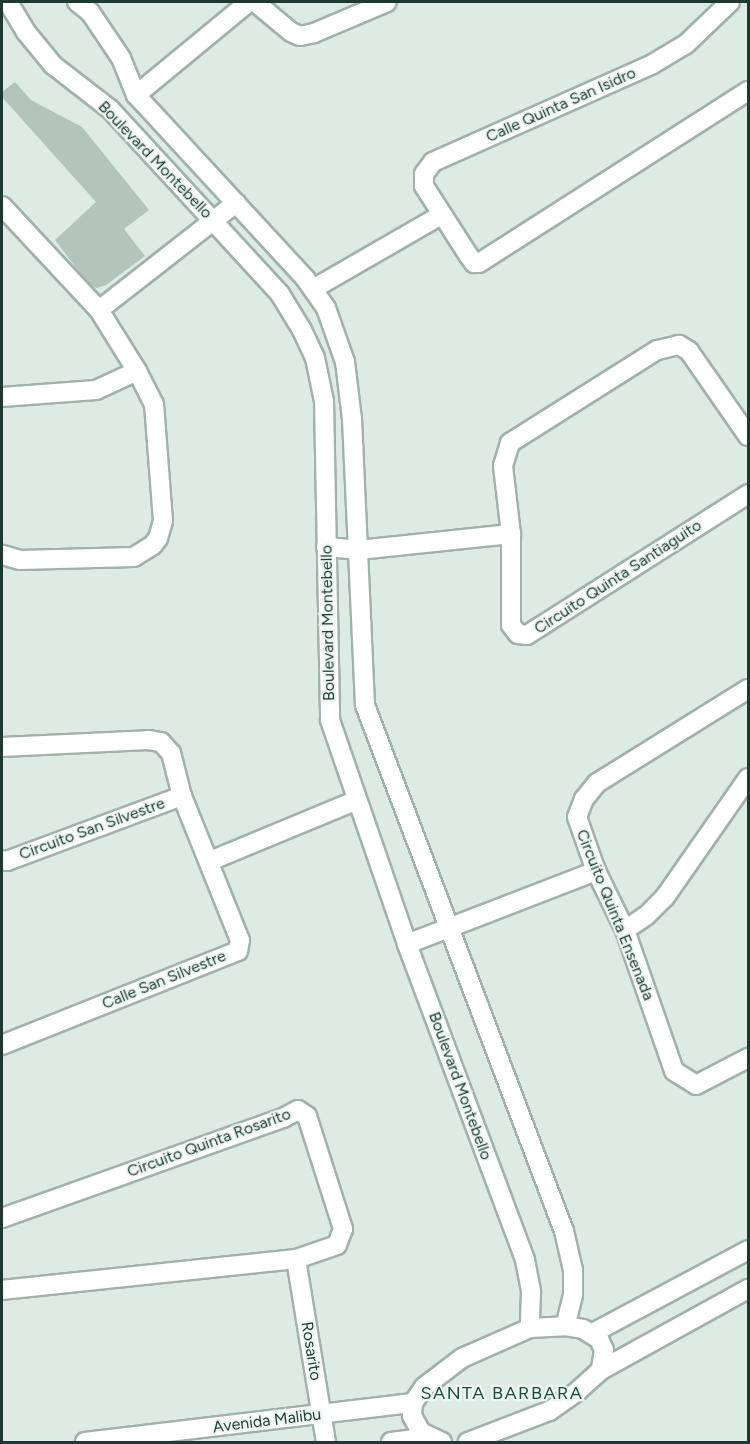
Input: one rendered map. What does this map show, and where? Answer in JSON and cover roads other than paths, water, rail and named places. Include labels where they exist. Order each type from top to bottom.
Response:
[{"type":"street","name":"Boulevard Montebello","points":[[8,2],[26,32],[53,65],[110,110],[280,294],[302,330],[315,358],[324,400],[330,720],[407,944],[525,1260],[531,1292],[530,1328]]},
{"type":"street","name":"Boulevard Montebello","points":[[77,2],[90,12],[121,58],[136,95],[313,289],[326,308],[345,362],[352,419],[366,705],[448,928],[564,1231],[573,1270],[573,1295],[565,1326]]},
{"type":"street","points":[[136,95],[249,2]]},
{"type":"street","points":[[255,2],[291,32],[300,36],[314,33],[387,2]]},
{"type":"street","name":"Calle Quinta San Isidro","points":[[730,2],[686,44],[653,64],[433,162],[424,174],[424,186],[469,256],[474,263],[479,263],[748,91]]},
{"type":"street","points":[[99,310],[236,203]]},
{"type":"street","points":[[2,206],[99,310],[137,371],[154,404],[163,521],[158,538],[145,552],[134,557],[20,560],[2,555]]},
{"type":"street","points":[[313,289],[441,215]]},
{"type":"street","name":"Circuito Quinta Santiaguito","points":[[748,436],[689,351],[679,345],[657,350],[510,443],[503,466],[511,534],[511,625],[518,634],[528,635],[748,494]]},
{"type":"street","points":[[2,397],[96,390],[137,371]]},
{"type":"street","points":[[326,547],[358,550],[511,534]]},
{"type":"street","name":"Circuito Quinta Ensenada","points":[[748,689],[597,783],[584,799],[577,817],[596,871],[625,930],[674,1071],[696,1085],[748,1058]]},
{"type":"street","name":"Calle San Silvestre","points":[[2,747],[148,740],[160,742],[171,753],[182,796],[240,940],[237,951],[2,1045]]},
{"type":"street","points":[[625,930],[646,916],[665,897],[748,778]]},
{"type":"street","name":"Circuito San Silvestre","points":[[2,860],[7,861],[182,796]]},
{"type":"street","points":[[210,861],[357,800]]},
{"type":"street","points":[[407,944],[596,871]]},
{"type":"street","name":"Circuito Quinta Rosarito","points":[[2,1218],[283,1118],[298,1110],[307,1116],[343,1229],[337,1245],[296,1259],[2,1290]]},
{"type":"street","points":[[591,1334],[748,1250]]},
{"type":"street","name":"Rosarito","points":[[296,1259],[326,1443]]},
{"type":"street","points":[[468,1443],[559,1405],[578,1392],[600,1370],[748,1289]]},
{"type":"street","points":[[436,1440],[421,1432],[412,1416],[413,1403],[424,1387],[462,1358],[530,1328],[565,1326],[591,1334],[599,1339],[604,1350],[600,1370]]},
{"type":"street","name":"Avenida Malibu","points":[[85,1443],[413,1403]]},
{"type":"street","points":[[503,1443],[518,1424]]},
{"type":"street","points":[[391,1443],[436,1440]]},
{"type":"district","name":"SANTA BARBARA","points":[[502,1393]]}]
